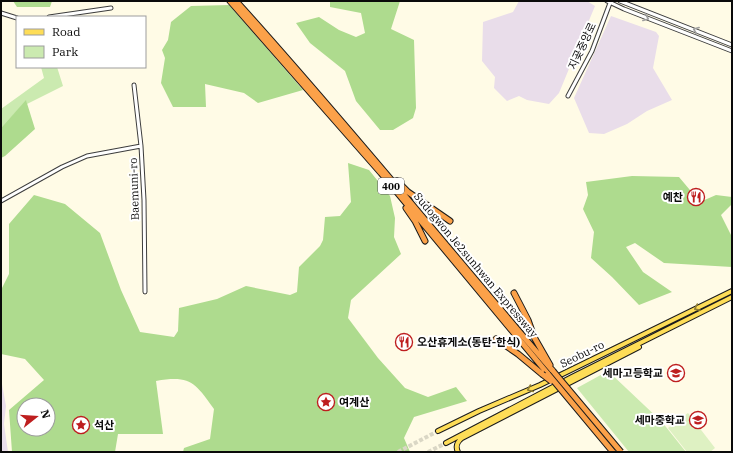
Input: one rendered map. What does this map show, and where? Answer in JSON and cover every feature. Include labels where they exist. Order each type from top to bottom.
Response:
[{"type":"highway","name":"Sudogwon Je2sunhwan Expressway","points":[[230,1],[358,143]]},
{"type":"highway","name":"Sudogwon Je2sunhwan Expressway","points":[[236,1],[358,143],[548,373],[620,452]]},
{"type":"highway","points":[[358,143],[408,192],[450,221]]},
{"type":"highway","points":[[358,143],[364,157],[409,212],[425,241]]},
{"type":"highway","points":[[514,293],[528,320],[548,373]]},
{"type":"highway","points":[[496,339],[548,373]]},
{"type":"highway","name":"400","points":[[548,373],[613,452]]},
{"type":"main road","name":"Seobu-ro","points":[[438,432],[479,411],[540,385],[732,291]]},
{"type":"main road","name":"Seobu-ro","points":[[446,443],[499,414],[732,298]]},
{"type":"main road","points":[[458,452],[456,446],[462,438],[638,347],[658,334]]},
{"type":"street","points":[[620,1],[732,45]]},
{"type":"street","points":[[609,2],[732,51]]},
{"type":"street","name":"지곶중앙로","points":[[568,96],[592,51],[609,2]]},
{"type":"street","points":[[56,16],[111,8]]},
{"type":"street","points":[[1,12],[16,18]]},
{"type":"street","name":"Baemuni-ro","points":[[134,85],[141,146],[144,200],[145,292]]},
{"type":"street","points":[[1,201],[62,167],[87,156],[141,146]]},
{"type":"shaded area","points":[[519,1],[587,1],[595,6],[559,93],[549,104],[527,100],[519,96],[507,101],[494,88],[495,77],[482,61],[483,22],[513,12]]},
{"type":"shaded area","points":[[611,16],[656,32],[659,36],[653,68],[672,100],[647,111],[627,124],[604,134],[589,133],[574,98]]},
{"type":"shaded area","points":[[1,382],[6,406],[4,424],[8,452],[1,452]]},
{"type":"green space","points":[[13,1],[52,1],[50,7],[17,7]]},
{"type":"green space","points":[[330,1],[400,1],[391,29],[414,40],[416,108],[413,118],[393,130],[380,130],[356,101],[345,71],[310,43],[296,23],[319,17],[339,30],[356,37],[365,33],[361,13],[330,7]]},
{"type":"green space","points":[[229,5],[303,90],[258,103],[244,93],[205,84],[206,107],[173,107],[161,83],[165,58],[162,50],[168,40],[171,22],[191,6]]},
{"type":"green space","points":[[41,68],[57,68],[63,86],[27,104],[26,101],[1,128],[1,109],[44,78]]},
{"type":"green space","points":[[26,100],[35,129],[1,158],[1,128]]},
{"type":"green space","points":[[348,163],[369,170],[390,196],[395,218],[394,237],[401,254],[351,300],[348,318],[378,358],[405,388],[428,397],[456,387],[467,401],[414,417],[404,438],[410,452],[183,452],[184,448],[210,439],[214,409],[197,387],[191,383],[185,380],[168,379],[156,381],[163,434],[118,434],[115,452],[12,452],[9,410],[16,404],[16,437],[56,437],[56,397],[24,397],[44,380],[25,359],[1,354],[1,290],[9,274],[9,224],[34,195],[65,204],[100,233],[121,290],[140,332],[174,337],[178,331],[179,308],[217,299],[246,286],[290,295],[297,292],[299,267],[320,246],[323,240],[325,217],[340,216],[351,202]]},
{"type":"green space","points":[[632,176],[679,177],[700,202],[716,195],[732,197],[732,204],[721,215],[732,237],[732,267],[664,263],[635,243],[626,247],[643,272],[672,292],[639,305],[591,258],[594,232],[583,209],[588,195],[586,182]]},
{"type":"green space","points":[[608,371],[662,422],[686,452],[629,452],[577,388]]},
{"type":"green space","points":[[688,413],[715,448],[710,452],[687,452],[668,428]]},
{"type":"tunnel","points":[[398,452],[438,431]]},
{"type":"tunnel","points":[[428,452],[446,443]]},
{"type":"place","name":"예찬","points":[[696,197]]},
{"type":"place","name":"오산휴게소(동탄-한식)","points":[[404,342]]},
{"type":"place","name":"세마고등학교","points":[[676,373]]},
{"type":"place","name":"여계산","points":[[326,402]]},
{"type":"place","name":"세마중학교","points":[[698,420]]},
{"type":"place","name":"석산","points":[[81,425]]}]
